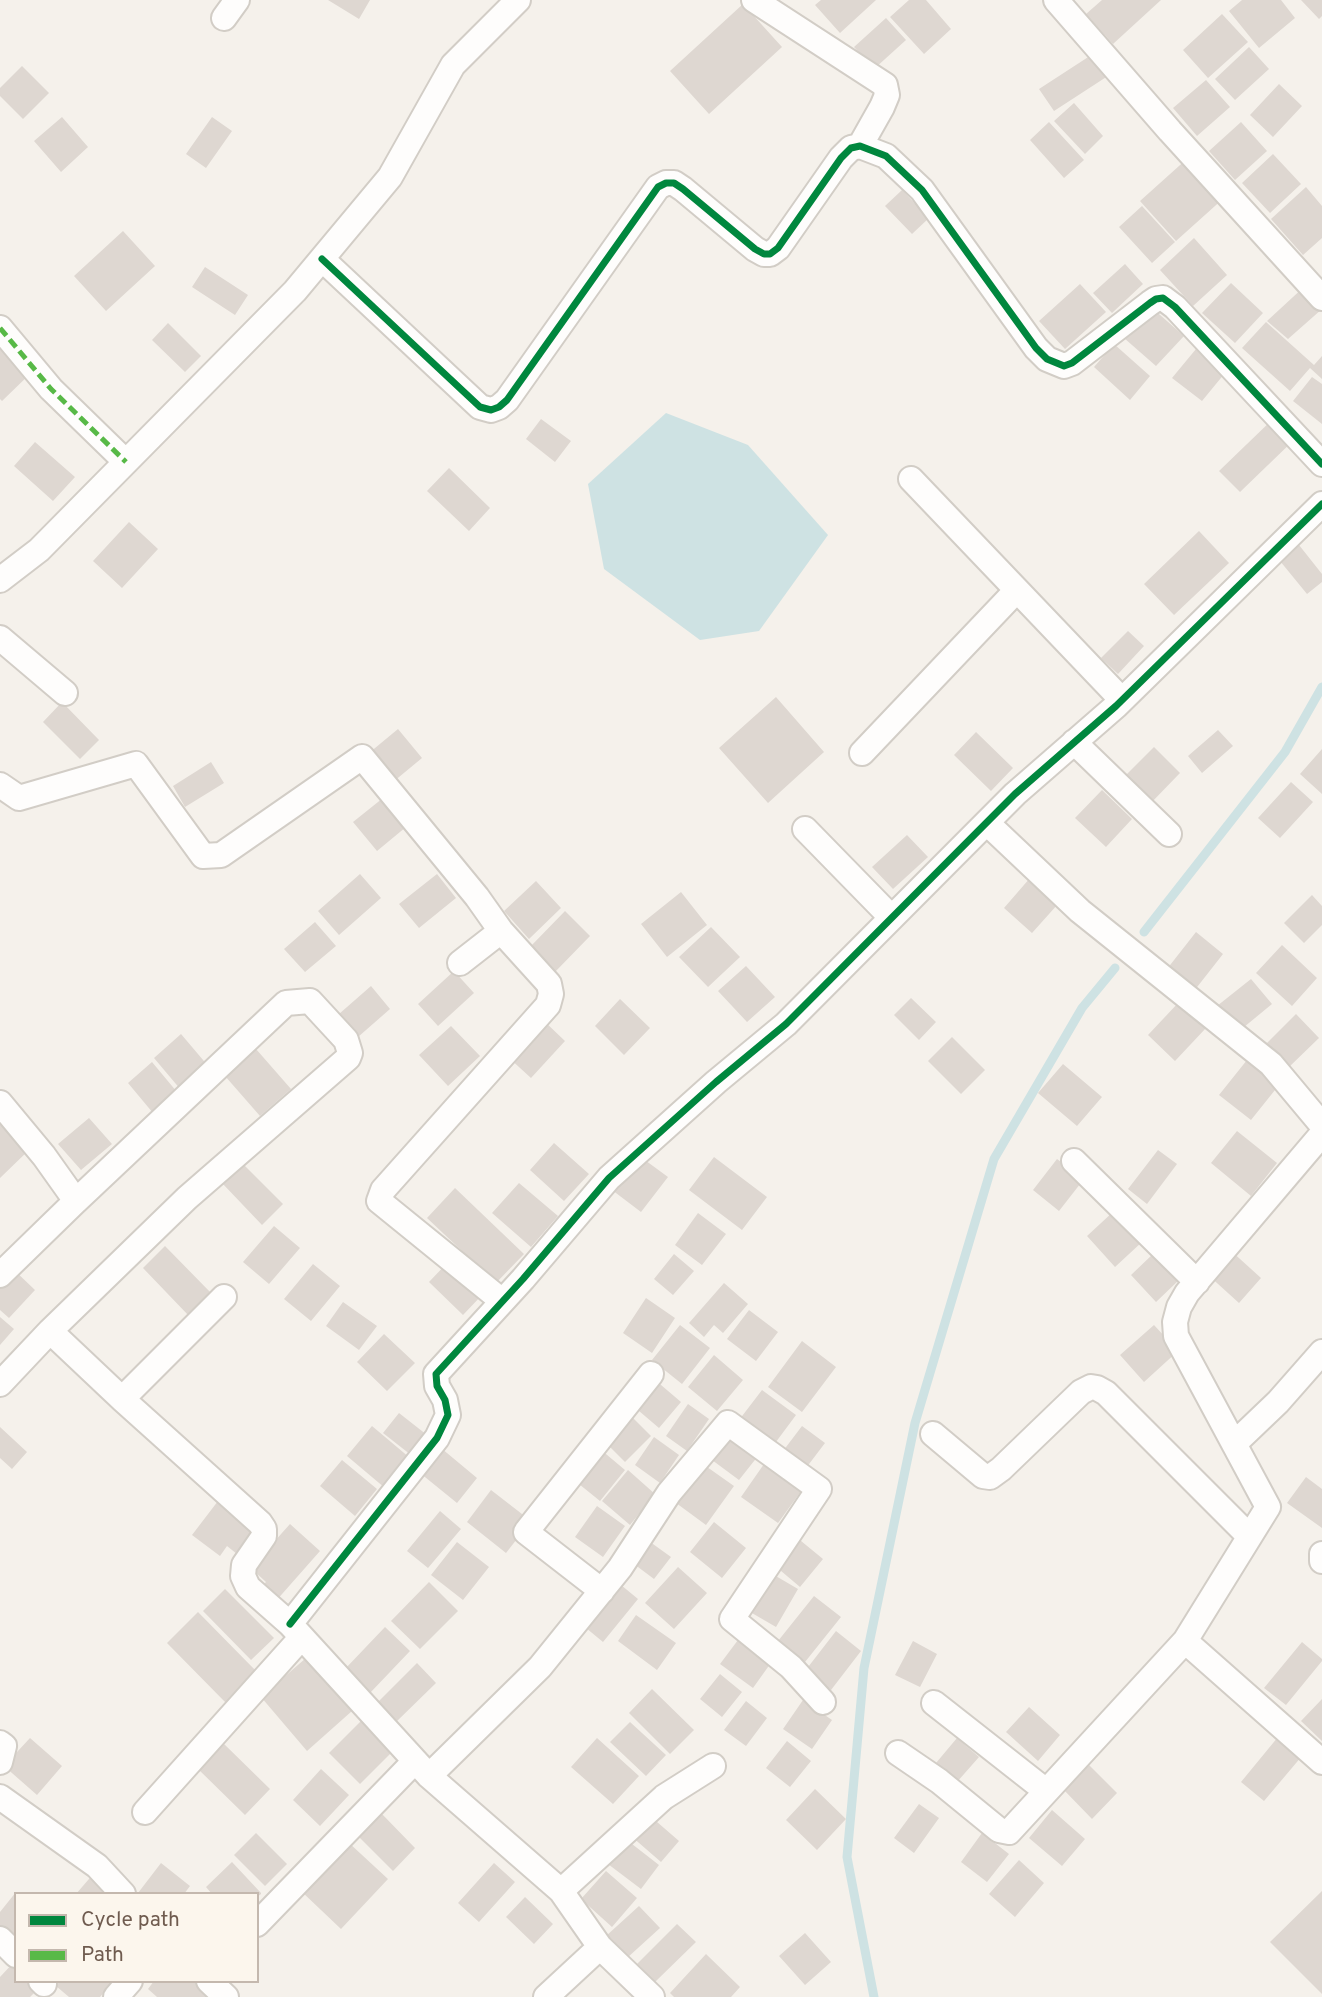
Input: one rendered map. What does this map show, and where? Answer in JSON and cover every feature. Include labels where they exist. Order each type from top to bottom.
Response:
[{"type":"street","points":[[0,580],[39,550],[295,291],[390,177],[453,65],[518,0]]},
{"type":"street","points":[[754,0],[885,85],[887,95],[860,146]]},
{"type":"street","points":[[1056,0],[1170,131],[1322,298]]},
{"type":"street","points":[[322,259],[480,407],[491,410],[507,400],[658,187],[674,183],[755,249],[770,254],[778,248],[841,158],[851,148],[860,146],[886,156],[922,190],[1036,348],[1047,359],[1063,366],[1072,363],[1150,303],[1163,298],[1175,307],[1322,464]]},
{"type":"street","points":[[0,328],[51,389],[126,462]]},
{"type":"street","points":[[911,480],[1122,700]]},
{"type":"street","points":[[145,1812],[295,1631],[437,1438],[448,1415],[445,1400],[437,1386],[436,1374],[610,1178],[716,1082],[786,1024],[1015,794],[1122,700],[1322,504]]},
{"type":"street","points":[[862,754],[1016,591]]},
{"type":"street","points":[[0,638],[65,693]]},
{"type":"street","points":[[1074,742],[1169,834]]},
{"type":"street","points":[[0,785],[19,798],[136,764],[203,856],[221,855],[362,757],[477,897],[501,931],[549,985],[551,994],[548,1005],[383,1190],[379,1201],[502,1300]]},
{"type":"street","points":[[988,824],[1080,911],[1271,1065],[1322,1125]]},
{"type":"street","points":[[805,829],[891,917]]},
{"type":"street","points":[[460,963],[501,931]]},
{"type":"street","points":[[0,1275],[286,1003],[310,1002],[346,1040],[351,1053],[348,1058],[187,1198],[50,1331],[0,1384]]},
{"type":"street","points":[[0,1103],[76,1200]]},
{"type":"street","points":[[898,1753],[939,1781],[1002,1832],[1009,1832],[1185,1641],[1268,1507],[1176,1336],[1174,1322],[1179,1307],[1197,1282],[1322,1134]]},
{"type":"street","points":[[1074,1161],[1197,1282]]},
{"type":"street","points":[[122,1399],[224,1297]]},
{"type":"street","points":[[50,1331],[260,1524],[264,1529],[264,1536],[244,1565],[243,1576],[248,1587],[295,1631],[422,1769],[561,1891],[600,1947],[652,1997]]},
{"type":"street","points":[[1234,1444],[1278,1402],[1322,1352]]},
{"type":"street","points":[[602,1591],[526,1532],[651,1374]]},
{"type":"street","points":[[933,1434],[983,1476],[990,1477],[1081,1392],[1091,1387],[1097,1388],[1107,1393],[1249,1536]]},
{"type":"street","points":[[259,1922],[422,1769],[540,1667],[620,1568],[669,1493],[728,1423],[819,1489],[732,1619],[791,1667],[823,1702]]},
{"type":"street","points":[[1322,1554],[1322,1561]]},
{"type":"street","points":[[1185,1641],[1322,1762]]},
{"type":"street","points":[[934,1703],[1046,1791]]},
{"type":"street","points":[[0,1742],[4,1746],[0,1762]]},
{"type":"street","points":[[561,1891],[664,1797],[713,1766]]},
{"type":"street","points":[[0,1797],[97,1866],[121,1892]]},
{"type":"street","points":[[0,1940],[14,1953]]},
{"type":"street","points":[[546,1997],[600,1947]]},
{"type":"street","points":[[116,1997],[128,1983]]},
{"type":"street","points":[[211,1983],[226,1997]]},
{"type":"shaded area","points":[[666,413],[748,445],[828,535],[759,631],[700,640],[604,569],[588,484]]},
{"type":"building","points":[[328,0],[370,0],[359,19]]},
{"type":"building","points":[[821,0],[876,0],[840,33],[815,5]]},
{"type":"building","points":[[909,0],[926,0],[951,29],[924,54],[890,17]]},
{"type":"building","points":[[1102,0],[1161,0],[1113,44],[1086,14]]},
{"type":"building","points":[[1242,0],[1281,0],[1295,18],[1259,48],[1229,11]]},
{"type":"building","points":[[1301,0],[1322,0],[1322,16],[1319,19]]},
{"type":"building","points":[[743,4],[782,47],[709,114],[670,71]]},
{"type":"building","points":[[1222,14],[1248,42],[1208,78],[1183,50]]},
{"type":"building","points":[[886,18],[906,40],[874,69],[854,47]]},
{"type":"building","points":[[1249,47],[1269,69],[1235,100],[1215,79]]},
{"type":"building","points":[[1099,50],[1114,72],[1054,111],[1039,89]]},
{"type":"building","points":[[22,66],[49,93],[23,119],[0,96],[0,88]]},
{"type":"building","points":[[1206,80],[1230,107],[1197,136],[1173,108]]},
{"type":"building","points":[[1279,84],[1302,106],[1273,137],[1250,115]]},
{"type":"building","points":[[1074,103],[1103,136],[1085,154],[1054,121]]},
{"type":"building","points":[[62,117],[88,147],[61,172],[34,141]]},
{"type":"building","points":[[212,117],[232,131],[206,168],[186,154]]},
{"type":"building","points":[[1049,122],[1084,160],[1064,178],[1030,140]]},
{"type":"building","points":[[1241,122],[1267,151],[1235,180],[1209,151]]},
{"type":"building","points":[[1273,154],[1301,184],[1270,213],[1242,183]]},
{"type":"building","points":[[1189,157],[1225,197],[1176,241],[1140,201]]},
{"type":"building","points":[[1306,187],[1322,206],[1322,238],[1303,255],[1271,219]]},
{"type":"building","points":[[902,190],[929,218],[912,234],[885,206]]},
{"type":"building","points":[[1142,206],[1175,242],[1152,263],[1119,227]]},
{"type":"building","points":[[123,231],[155,266],[106,311],[74,276]]},
{"type":"building","points":[[1194,238],[1227,275],[1193,306],[1160,270]]},
{"type":"building","points":[[1125,264],[1143,284],[1112,313],[1093,293]]},
{"type":"building","points":[[205,267],[248,295],[235,315],[192,287]]},
{"type":"building","points":[[1231,283],[1263,313],[1235,343],[1202,313]]},
{"type":"building","points":[[1080,284],[1106,312],[1065,349],[1039,321]]},
{"type":"building","points":[[1306,285],[1322,309],[1288,339],[1267,321]]},
{"type":"building","points":[[1151,307],[1184,336],[1156,366],[1124,338]]},
{"type":"building","points":[[1266,322],[1314,365],[1322,356],[1322,379],[1310,368],[1290,391],[1242,348]]},
{"type":"building","points":[[168,323],[201,356],[185,372],[152,340]]},
{"type":"building","points":[[0,340],[32,372],[2,401],[0,399]]},
{"type":"building","points":[[1114,344],[1150,376],[1130,400],[1094,367]]},
{"type":"building","points":[[1196,349],[1225,373],[1202,401],[1172,378]]},
{"type":"building","points":[[1312,377],[1322,384],[1322,424],[1293,401]]},
{"type":"building","points":[[1275,417],[1296,438],[1240,492],[1219,471]]},
{"type":"building","points":[[541,419],[571,441],[555,462],[526,439]]},
{"type":"building","points":[[35,442],[75,477],[53,501],[14,466]]},
{"type":"building","points":[[449,468],[490,508],[469,531],[427,491]]},
{"type":"building","points":[[129,522],[158,549],[122,588],[93,561]]},
{"type":"building","points":[[1199,531],[1229,563],[1174,615],[1144,584]]},
{"type":"building","points":[[1299,545],[1322,574],[1322,582],[1307,594],[1280,561]]},
{"type":"building","points":[[1128,631],[1144,646],[1118,674],[1101,658]]},
{"type":"building","points":[[776,697],[824,752],[768,803],[719,748]]},
{"type":"building","points":[[62,702],[99,740],[80,759],[43,722]]},
{"type":"building","points":[[398,729],[422,758],[393,782],[369,753]]},
{"type":"building","points":[[1218,730],[1233,746],[1202,773],[1188,756]]},
{"type":"building","points":[[976,732],[1013,768],[991,791],[954,755]]},
{"type":"building","points":[[1154,747],[1180,773],[1149,805],[1122,779]]},
{"type":"building","points":[[1322,749],[1322,794],[1300,774]]},
{"type":"building","points":[[211,762],[224,783],[185,807],[173,786]]},
{"type":"building","points":[[1291,782],[1313,802],[1280,838],[1258,818]]},
{"type":"building","points":[[1102,790],[1132,819],[1106,847],[1075,818]]},
{"type":"building","points":[[383,798],[406,827],[377,851],[353,822]]},
{"type":"building","points":[[907,835],[928,857],[893,889],[872,867]]},
{"type":"building","points":[[360,874],[381,898],[339,935],[318,911]]},
{"type":"building","points":[[437,874],[456,898],[419,928],[399,904]]},
{"type":"building","points":[[1030,878],[1058,904],[1032,933],[1004,908]]},
{"type":"building","points":[[536,881],[561,908],[529,939],[504,911]]},
{"type":"building","points":[[681,892],[707,925],[667,957],[641,924]]},
{"type":"building","points":[[1312,895],[1322,906],[1322,925],[1304,943],[1284,923]]},
{"type":"building","points":[[565,911],[590,936],[555,972],[530,947]]},
{"type":"building","points":[[315,922],[336,946],[305,972],[284,949]]},
{"type":"building","points":[[711,927],[740,957],[708,987],[679,957]]},
{"type":"building","points":[[1196,932],[1223,954],[1194,991],[1167,969]]},
{"type":"building","points":[[1282,945],[1317,978],[1292,1006],[1256,973]]},
{"type":"building","points":[[746,966],[775,997],[747,1022],[718,991]]},
{"type":"building","points":[[454,971],[474,993],[438,1026],[418,1004]]},
{"type":"building","points":[[1251,979],[1272,1004],[1238,1032],[1217,1006]]},
{"type":"building","points":[[371,986],[390,1009],[358,1037],[339,1014]]},
{"type":"building","points":[[911,998],[936,1022],[919,1040],[894,1015]]},
{"type":"building","points":[[620,999],[650,1028],[624,1055],[595,1026]]},
{"type":"building","points":[[1179,1002],[1206,1028],[1175,1061],[1148,1035]]},
{"type":"building","points":[[1296,1014],[1319,1038],[1288,1068],[1265,1045]]},
{"type":"building","points":[[543,1020],[565,1041],[531,1078],[508,1057]]},
{"type":"building","points":[[451,1026],[480,1056],[448,1086],[419,1055]]},
{"type":"building","points":[[181,1034],[209,1067],[181,1090],[154,1058]]},
{"type":"building","points":[[952,1037],[985,1070],[961,1094],[928,1061]]},
{"type":"building","points":[[256,1049],[291,1089],[260,1116],[225,1076]]},
{"type":"building","points":[[1247,1060],[1279,1085],[1251,1120],[1219,1095]]},
{"type":"building","points":[[152,1062],[177,1092],[153,1113],[128,1083]]},
{"type":"building","points":[[1063,1064],[1102,1097],[1077,1126],[1038,1093]]},
{"type":"building","points":[[89,1118],[112,1144],[81,1170],[58,1144]]},
{"type":"building","points":[[0,1120],[29,1150],[0,1178]]},
{"type":"building","points":[[1237,1131],[1277,1163],[1251,1196],[1211,1163]]},
{"type":"building","points":[[554,1143],[589,1174],[564,1201],[530,1170]]},
{"type":"building","points":[[1158,1150],[1177,1164],[1147,1204],[1128,1189]]},
{"type":"building","points":[[638,1155],[668,1177],[641,1212],[612,1190]]},
{"type":"building","points":[[714,1157],[767,1197],[742,1230],[689,1190]]},
{"type":"building","points":[[1057,1159],[1084,1179],[1059,1211],[1033,1190]]},
{"type":"building","points":[[242,1163],[283,1204],[262,1225],[222,1183]]},
{"type":"building","points":[[519,1183],[558,1216],[531,1247],[492,1213]]},
{"type":"building","points":[[455,1188],[524,1254],[496,1283],[427,1218]]},
{"type":"building","points":[[1114,1211],[1142,1242],[1115,1267],[1087,1236]]},
{"type":"building","points":[[698,1213],[726,1234],[702,1265],[675,1245]]},
{"type":"building","points":[[274,1226],[300,1248],[269,1284],[243,1262]]},
{"type":"building","points":[[165,1246],[212,1294],[189,1316],[143,1268]]},
{"type":"building","points":[[1229,1249],[1261,1278],[1239,1303],[1207,1274]]},
{"type":"building","points":[[674,1254],[694,1271],[673,1295],[654,1279]]},
{"type":"building","points":[[1153,1254],[1178,1281],[1156,1302],[1131,1275]]},
{"type":"building","points":[[448,1262],[482,1295],[463,1315],[429,1282]]},
{"type":"building","points":[[313,1264],[340,1286],[311,1321],[284,1299]]},
{"type":"building","points":[[12,1268],[35,1290],[9,1318],[0,1310],[0,1282]]},
{"type":"building","points":[[724,1283],[748,1304],[723,1333],[714,1325],[704,1337],[689,1323]]},
{"type":"building","points":[[646,1298],[675,1318],[652,1353],[623,1333]]},
{"type":"building","points":[[343,1302],[377,1326],[359,1350],[326,1326]]},
{"type":"building","points":[[749,1310],[778,1332],[756,1361],[727,1339]]},
{"type":"building","points":[[0,1317],[14,1329],[0,1345]]},
{"type":"building","points":[[680,1325],[710,1348],[682,1384],[652,1360]]},
{"type":"building","points":[[1154,1325],[1178,1351],[1144,1382],[1120,1355]]},
{"type":"building","points":[[384,1334],[415,1363],[387,1391],[357,1362]]},
{"type":"building","points":[[802,1341],[836,1367],[802,1412],[768,1387]]},
{"type":"building","points":[[714,1355],[743,1380],[717,1411],[688,1387]]},
{"type":"building","points":[[654,1379],[681,1402],[659,1428],[632,1405]]},
{"type":"building","points":[[762,1390],[796,1415],[770,1450],[736,1424]]},
{"type":"building","points":[[688,1404],[709,1419],[687,1451],[666,1436]]},
{"type":"building","points":[[399,1413],[427,1435],[411,1455],[383,1433]]},
{"type":"building","points":[[629,1414],[651,1436],[625,1462],[603,1440]]},
{"type":"building","points":[[372,1426],[410,1458],[385,1488],[347,1456]]},
{"type":"building","points":[[802,1426],[825,1443],[803,1472],[780,1455]]},
{"type":"building","points":[[0,1427],[27,1452],[12,1469],[0,1458]]},
{"type":"building","points":[[730,1435],[758,1456],[739,1480],[712,1460]]},
{"type":"building","points":[[654,1437],[679,1455],[660,1483],[635,1465]]},
{"type":"building","points":[[441,1448],[477,1478],[457,1503],[420,1473]]},
{"type":"building","points":[[600,1449],[625,1470],[600,1501],[574,1480]]},
{"type":"building","points":[[342,1460],[377,1489],[355,1516],[320,1486]]},
{"type":"building","points":[[700,1462],[734,1486],[706,1525],[672,1500]]},
{"type":"building","points":[[764,1464],[802,1490],[778,1523],[741,1497]]},
{"type":"building","points":[[628,1470],[655,1494],[630,1525],[602,1501]]},
{"type":"building","points":[[1306,1477],[1322,1489],[1322,1528],[1287,1503]]},
{"type":"building","points":[[491,1490],[531,1521],[506,1553],[467,1522]]},
{"type":"building","points":[[218,1501],[255,1530],[237,1554],[227,1546],[220,1556],[192,1535]]},
{"type":"building","points":[[597,1506],[625,1526],[603,1557],[575,1537]]},
{"type":"building","points":[[440,1511],[461,1529],[428,1568],[407,1551]]},
{"type":"building","points":[[714,1522],[746,1548],[722,1578],[690,1552]]},
{"type":"building","points":[[290,1524],[320,1551],[275,1602],[260,1588],[266,1582],[254,1571],[260,1565],[256,1562]]},
{"type":"building","points":[[795,1536],[823,1559],[800,1587],[774,1565]]},
{"type":"building","points":[[646,1539],[671,1557],[654,1579],[630,1561]]},
{"type":"building","points":[[457,1542],[489,1567],[463,1600],[431,1575]]},
{"type":"building","points":[[678,1567],[707,1593],[674,1629],[645,1603]]},
{"type":"building","points":[[769,1572],[798,1589],[776,1627],[745,1609]]},
{"type":"building","points":[[615,1580],[638,1599],[603,1642],[580,1623]]},
{"type":"building","points":[[429,1582],[458,1611],[420,1649],[391,1621]]},
{"type":"building","points":[[225,1589],[274,1638],[251,1660],[203,1611]]},
{"type":"building","points":[[814,1596],[841,1617],[805,1662],[778,1641]]},
{"type":"building","points":[[198,1612],[257,1672],[226,1703],[167,1643]]},
{"type":"building","points":[[636,1615],[676,1643],[657,1670],[618,1641]]},
{"type":"building","points":[[385,1627],[410,1651],[370,1693],[345,1669]]},
{"type":"building","points":[[836,1631],[861,1651],[831,1690],[805,1671]]},
{"type":"building","points":[[741,1636],[773,1660],[753,1688],[720,1664]]},
{"type":"building","points":[[913,1641],[937,1654],[920,1687],[895,1675]]},
{"type":"building","points":[[1302,1642],[1322,1661],[1286,1705],[1264,1688]]},
{"type":"building","points":[[306,1658],[352,1711],[307,1751],[261,1697]]},
{"type":"building","points":[[417,1663],[436,1683],[394,1724],[375,1705]]},
{"type":"building","points":[[720,1674],[742,1692],[722,1717],[700,1699]]},
{"type":"building","points":[[652,1689],[694,1730],[670,1754],[629,1713]]},
{"type":"building","points":[[1322,1699],[1322,1741],[1301,1721]]},
{"type":"building","points":[[803,1700],[832,1720],[812,1749],[783,1729]]},
{"type":"building","points":[[746,1701],[767,1718],[746,1746],[724,1730]]},
{"type":"building","points":[[1029,1707],[1060,1735],[1038,1761],[1006,1732]]},
{"type":"building","points":[[362,1720],[393,1751],[360,1784],[329,1753]]},
{"type":"building","points":[[630,1722],[666,1755],[646,1776],[610,1742]]},
{"type":"building","points":[[1278,1737],[1302,1756],[1264,1801],[1241,1782]]},
{"type":"building","points":[[30,1738],[62,1766],[37,1795],[4,1766]]},
{"type":"building","points":[[597,1738],[639,1776],[613,1804],[571,1767]]},
{"type":"building","points":[[957,1738],[979,1757],[957,1782],[936,1763]]},
{"type":"building","points":[[787,1741],[811,1761],[790,1787],[766,1768]]},
{"type":"building","points":[[222,1742],[270,1789],[245,1815],[197,1768]]},
{"type":"building","points":[[1087,1763],[1117,1793],[1092,1819],[1062,1788]]},
{"type":"building","points":[[321,1769],[349,1795],[320,1826],[293,1800]]},
{"type":"building","points":[[815,1789],[846,1819],[817,1850],[786,1820]]},
{"type":"building","points":[[919,1804],[939,1818],[914,1853],[894,1838]]},
{"type":"building","points":[[1052,1810],[1085,1839],[1062,1866],[1029,1838]]},
{"type":"building","points":[[382,1814],[415,1848],[393,1871],[359,1837]]},
{"type":"building","points":[[649,1815],[679,1841],[661,1862],[631,1836]]},
{"type":"building","points":[[256,1833],[287,1864],[265,1886],[234,1855]]},
{"type":"building","points":[[982,1833],[1009,1854],[987,1882],[961,1862]]},
{"type":"building","points":[[623,1837],[659,1865],[641,1889],[604,1861]]},
{"type":"building","points":[[348,1842],[388,1879],[341,1929],[301,1891]]},
{"type":"building","points":[[1019,1860],[1044,1883],[1015,1917],[989,1894]]},
{"type":"building","points":[[232,1862],[261,1894],[210,1892],[206,1887]]},
{"type":"building","points":[[161,1863],[190,1886],[186,1892],[139,1892]]},
{"type":"building","points":[[494,1863],[515,1882],[479,1922],[458,1903]]},
{"type":"building","points":[[606,1871],[637,1898],[612,1927],[581,1899]]},
{"type":"building","points":[[95,1872],[113,1892],[78,1892]]},
{"type":"building","points":[[1322,1891],[1322,1994],[1270,1942]]},
{"type":"building","points":[[14,1894],[14,1940],[0,1929],[0,1912]]},
{"type":"building","points":[[525,1897],[553,1924],[534,1944],[506,1917]]},
{"type":"building","points":[[639,1906],[660,1928],[627,1958],[606,1936]]},
{"type":"building","points":[[677,1924],[696,1942],[655,1982],[637,1964]]},
{"type":"building","points":[[805,1933],[831,1962],[805,1985],[779,1956]]},
{"type":"building","points":[[706,1954],[740,1987],[731,1997],[674,1997],[670,1993]]},
{"type":"building","points":[[14,1962],[14,1983],[35,1983],[39,1988],[30,1997],[0,1997],[0,1977]]},
{"type":"building","points":[[58,1983],[112,1983],[100,1997],[69,1997],[56,1986]]},
{"type":"building","points":[[152,1983],[200,1983],[212,1997],[157,1997],[148,1989]]},
{"type":"waterway","points":[[1144,932],[1285,752],[1322,687]]},
{"type":"waterway","points":[[874,1997],[847,1857],[864,1668],[915,1423],[994,1159],[1082,1008],[1115,968]]},
{"type":"marked path","points":[[0,328],[51,389],[126,462]]},
{"type":"cycle path","points":[[322,259],[480,407],[491,410],[507,400],[658,187],[674,183],[755,249],[770,254],[778,248],[841,158],[851,148],[860,146],[886,156],[922,190],[1036,348],[1047,359],[1064,366],[1072,363],[1150,303],[1163,298],[1175,307],[1322,464]]},
{"type":"cycle path","points":[[290,1624],[437,1438],[448,1415],[445,1400],[437,1386],[436,1374],[523,1279],[609,1178],[716,1082],[786,1024],[1015,794],[1116,706],[1322,504]]}]
